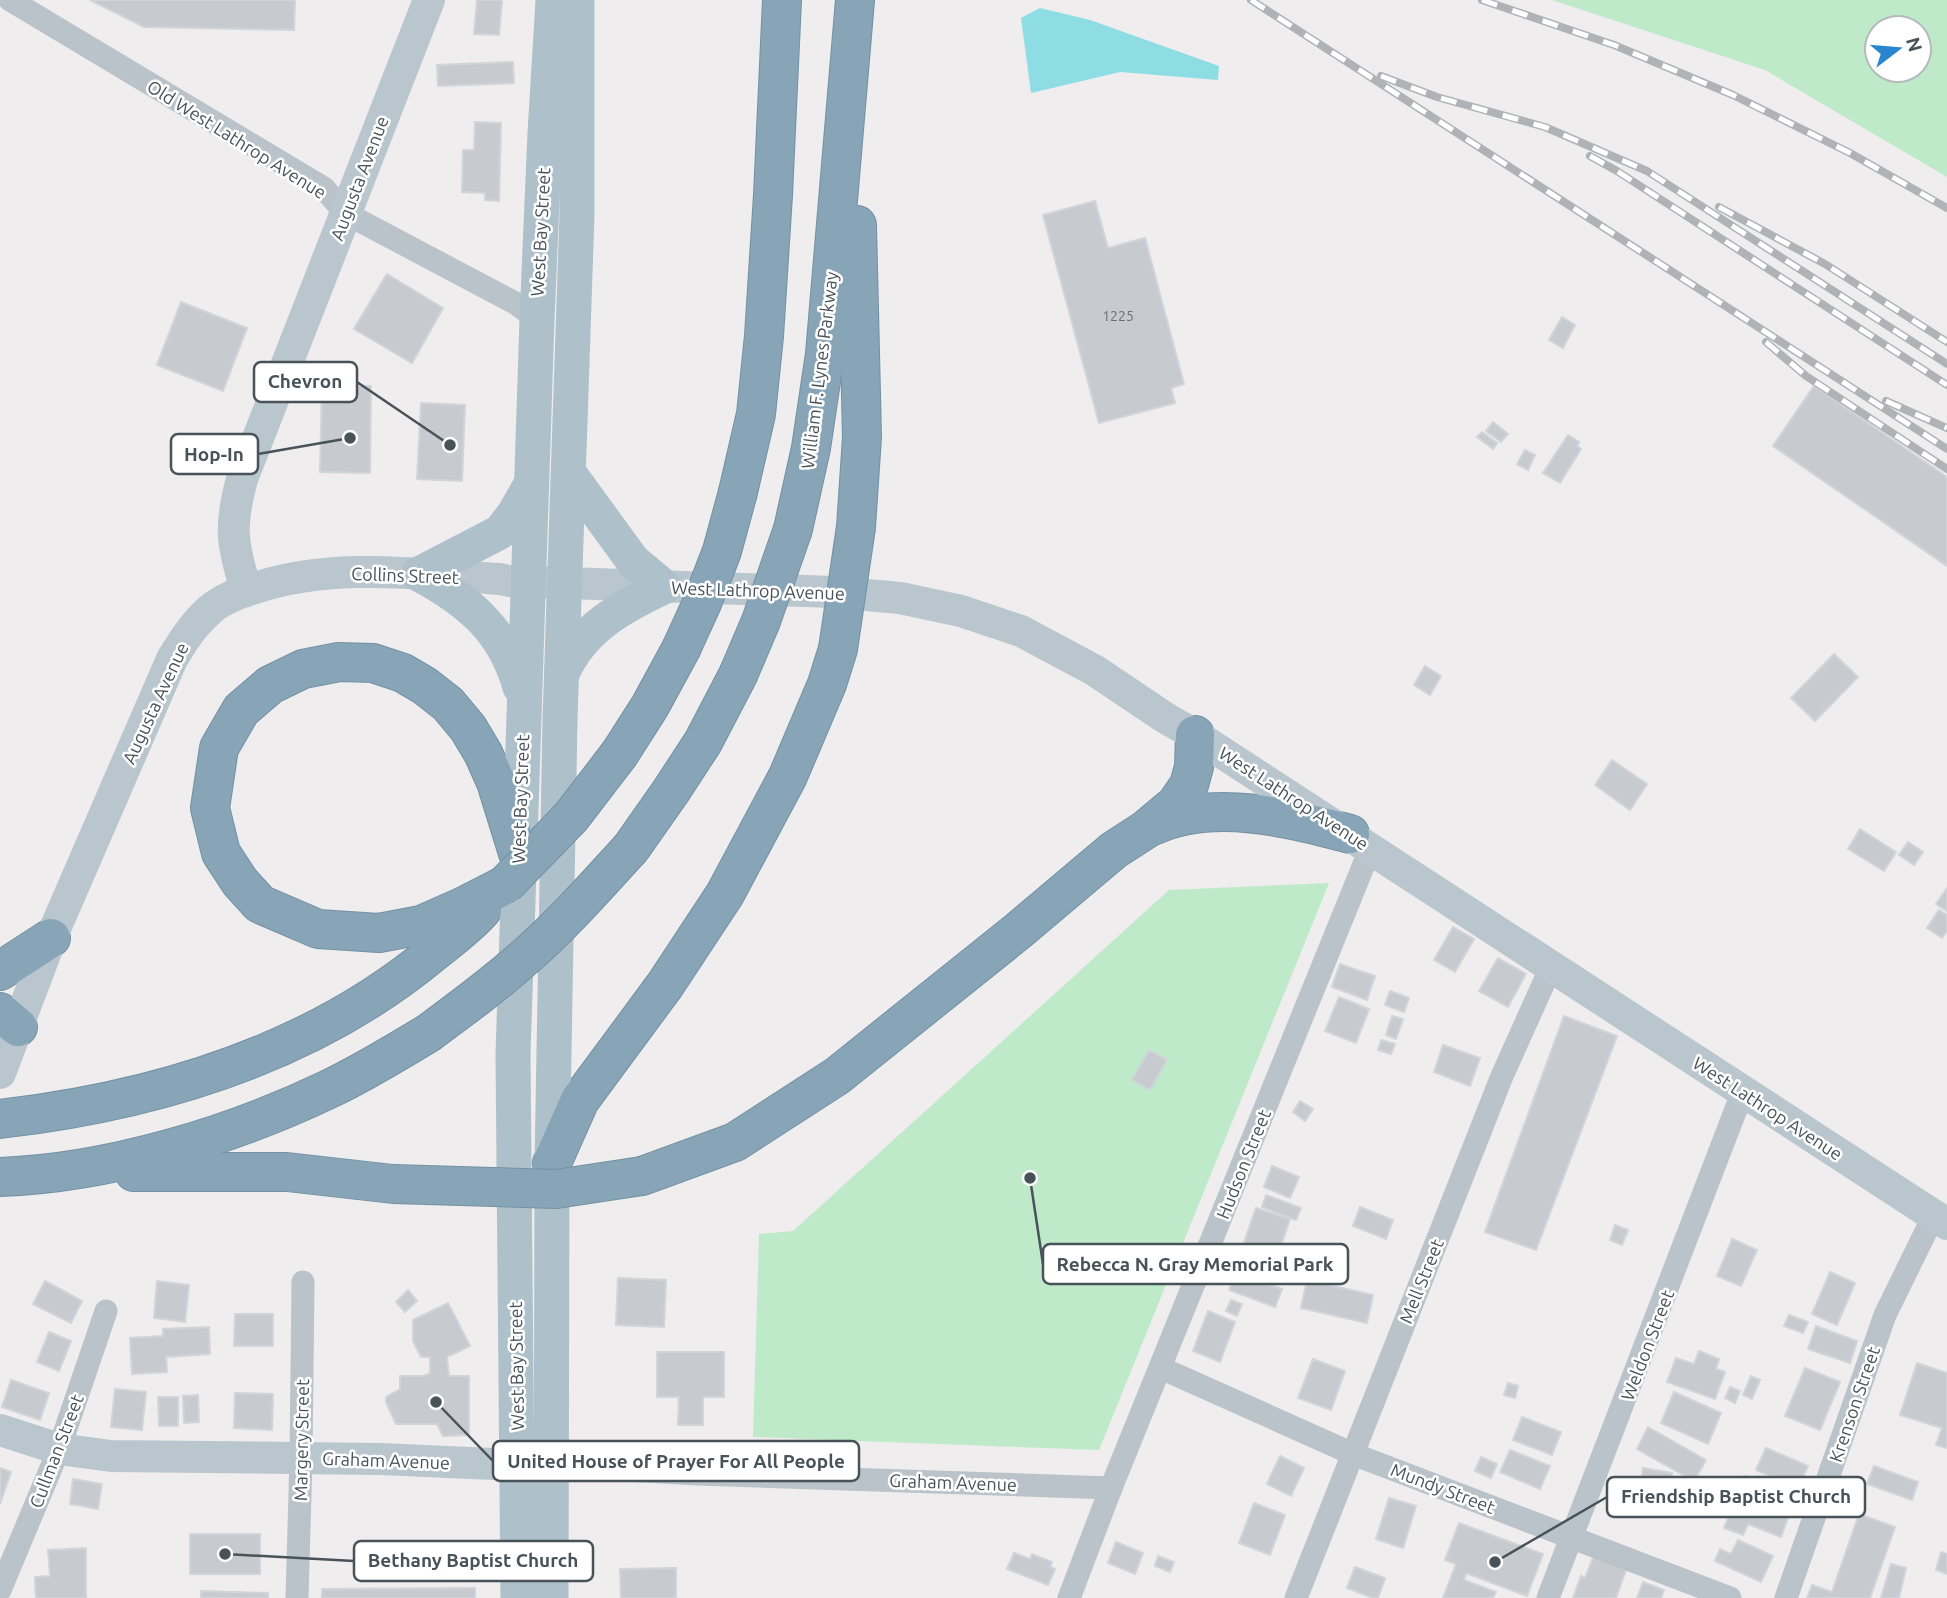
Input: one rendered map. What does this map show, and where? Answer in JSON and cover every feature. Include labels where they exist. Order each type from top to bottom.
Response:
[{"type":"highway","points":[[0,1119],[72,1108],[200,1078],[260,1056],[372,998],[423,961],[512,869],[571,817],[620,753],[650,706],[702,603],[722,551],[756,414],[774,195],[782,0]]},
{"type":"highway","points":[[552,1163],[580,1100],[665,985],[725,894],[788,776],[827,684],[838,649],[856,527],[862,437],[857,200],[857,0]]},
{"type":"highway","name":"William F. Lynes Parkway","points":[[16,1176],[76,1170],[183,1145],[271,1114],[328,1089],[427,1034],[481,994],[526,957],[631,848],[703,742],[738,675],[761,621],[793,528],[811,448],[825,354],[857,0]]},
{"type":"highway","points":[[468,913],[379,933],[318,929],[260,904],[240,882],[221,853],[210,808],[219,748],[241,710],[270,685],[303,669],[339,662],[373,663],[403,673],[448,704],[468,728],[483,753],[496,782],[512,869]]},
{"type":"highway","points":[[76,1170],[287,1172],[393,1184],[556,1189],[642,1176],[735,1143],[837,1076],[1114,850],[1145,830],[1176,804],[1189,785],[1194,767],[1195,735]]},
{"type":"highway","points":[[1145,830],[1169,819],[1196,814],[1234,813],[1306,823],[1360,841]]},
{"type":"highway","points":[[0,971],[51,938]]},
{"type":"main road","name":"West Bay Street","points":[[518,1598],[512,869],[524,698],[544,147],[553,0]]},
{"type":"main road","name":"West Bay Street","points":[[551,1598],[552,1163],[562,674],[577,214],[577,0]]},
{"type":"main road","points":[[562,674],[569,657],[600,622],[632,601],[664,587],[633,561],[569,473]]},
{"type":"main road","points":[[419,574],[500,532],[531,484]]},
{"type":"main road","points":[[419,574],[450,591],[490,627],[507,653],[524,698]]},
{"type":"street","name":"Old West Lathrop Avenue","points":[[10,0],[324,188],[345,212],[515,303],[537,319]]},
{"type":"street","name":"Augusta Avenue","points":[[0,1073],[9,1020],[51,938],[172,659],[199,620],[215,606],[246,590],[234,543],[233,524],[239,491],[429,0]]},
{"type":"street","name":"Collins Street","points":[[246,590],[313,573],[358,572],[566,584]]},
{"type":"street","name":"West Lathrop Avenue","points":[[566,584],[833,592],[900,598],[961,611],[1021,631],[1094,670],[1940,1220]]},
{"type":"street","name":"Hudson Street","points":[[1069,1598],[1161,1368],[1360,841]]},
{"type":"street","name":"Mell Street","points":[[1296,1598],[1502,1076],[1551,967]]},
{"type":"street","name":"Weldon Street","points":[[1548,1598],[1743,1091]]},
{"type":"street","name":"Krenson Street","points":[[1786,1598],[1885,1315],[1940,1220]]},
{"type":"street","name":"Margery Street","points":[[297,1598],[303,1282]]},
{"type":"street","name":"Cullman Street","points":[[0,1590],[59,1449],[106,1311]]},
{"type":"street","name":"Mundy Street","points":[[1161,1368],[1353,1454],[1730,1598]]},
{"type":"street","name":"Graham Avenue","points":[[0,1430],[59,1449],[111,1456],[301,1458],[552,1466],[1111,1488]]},
{"type":"green space","points":[[1552,0],[1947,0],[1947,177],[1765,70]]},
{"type":"green space","points":[[1329,883],[1099,1450],[753,1437],[759,1234],[793,1231],[1169,890]]},
{"type":"water","points":[[1040,8],[1090,20],[1219,66],[1218,80],[1120,72],[1031,93],[1021,18]]},
{"type":"building","points":[[90,0],[295,0],[294,30],[144,27]]},
{"type":"building","points":[[477,0],[502,0],[499,35],[474,34]]},
{"type":"building","points":[[513,62],[514,83],[438,86],[437,65]]},
{"type":"building","points":[[475,122],[501,123],[499,201],[485,200],[485,193],[462,192],[463,150],[474,150]]},
{"type":"building","points":[[1095,201],[1108,248],[1145,238],[1184,384],[1171,388],[1175,403],[1099,423],[1043,215]]},
{"type":"building","points":[[387,274],[443,308],[412,363],[354,329]]},
{"type":"building","points":[[181,302],[247,328],[223,391],[157,365]]},
{"type":"building","points":[[1562,317],[1575,325],[1563,348],[1549,340]]},
{"type":"building","points":[[322,385],[371,386],[370,473],[320,472]]},
{"type":"building","points":[[1814,386],[1947,477],[1947,566],[1773,446]]},
{"type":"building","points":[[421,403],[465,405],[462,481],[417,479]]},
{"type":"building","points":[[1493,422],[1508,434],[1501,442],[1486,431]]},
{"type":"building","points":[[1482,432],[1497,443],[1493,449],[1477,437]]},
{"type":"building","points":[[1568,435],[1579,442],[1577,446],[1581,449],[1560,483],[1543,473]]},
{"type":"building","points":[[1525,450],[1535,455],[1528,470],[1517,464]]},
{"type":"building","points":[[1834,654],[1858,677],[1815,721],[1791,698]]},
{"type":"building","points":[[1425,666],[1441,676],[1430,695],[1414,685]]},
{"type":"building","points":[[1612,760],[1647,784],[1630,810],[1595,785]]},
{"type":"building","points":[[1860,829],[1896,852],[1884,871],[1848,849]]},
{"type":"building","points":[[1908,842],[1923,852],[1914,865],[1899,855]]},
{"type":"building","points":[[1947,888],[1947,911],[1936,904]]},
{"type":"building","points":[[1939,910],[1947,915],[1947,931],[1942,938],[1927,928]]},
{"type":"building","points":[[1453,927],[1474,939],[1455,972],[1434,960]]},
{"type":"building","points":[[1498,958],[1526,974],[1508,1007],[1479,991]]},
{"type":"building","points":[[1340,964],[1375,976],[1367,1000],[1332,987]]},
{"type":"building","points":[[1390,991],[1409,998],[1404,1012],[1385,1005]]},
{"type":"building","points":[[1339,997],[1369,1009],[1356,1043],[1325,1031]]},
{"type":"building","points":[[1392,1016],[1403,1019],[1396,1039],[1386,1035]]},
{"type":"building","points":[[1564,1016],[1617,1036],[1536,1250],[1485,1232]]},
{"type":"building","points":[[1381,1040],[1395,1044],[1391,1054],[1378,1050]]},
{"type":"building","points":[[1443,1045],[1480,1058],[1470,1086],[1434,1072]]},
{"type":"building","points":[[1149,1050],[1167,1060],[1150,1090],[1132,1080]]},
{"type":"building","points":[[1300,1101],[1313,1109],[1305,1121],[1293,1112]]},
{"type":"building","points":[[1272,1166],[1299,1177],[1290,1198],[1264,1187]]},
{"type":"building","points":[[1266,1195],[1301,1208],[1296,1220],[1262,1207]]},
{"type":"building","points":[[1360,1207],[1393,1220],[1386,1239],[1353,1226]]},
{"type":"building","points":[[1256,1208],[1290,1219],[1271,1275],[1237,1263]]},
{"type":"building","points":[[1615,1225],[1628,1230],[1622,1245],[1610,1240]]},
{"type":"building","points":[[1732,1239],[1757,1250],[1741,1286],[1717,1276]]},
{"type":"building","points":[[1236,1272],[1282,1289],[1275,1307],[1229,1290]]},
{"type":"building","points":[[1830,1272],[1855,1283],[1837,1325],[1812,1314]]},
{"type":"building","points":[[618,1278],[666,1280],[664,1327],[616,1325]]},
{"type":"building","points":[[1307,1280],[1373,1295],[1367,1323],[1301,1308]]},
{"type":"building","points":[[45,1281],[82,1301],[71,1323],[33,1304]]},
{"type":"building","points":[[157,1281],[189,1285],[185,1322],[154,1318]]},
{"type":"building","points":[[408,1290],[417,1301],[405,1312],[396,1302]]},
{"type":"building","points":[[1231,1300],[1242,1304],[1237,1316],[1226,1311]]},
{"type":"building","points":[[448,1303],[470,1346],[447,1357],[449,1376],[469,1376],[469,1435],[443,1436],[437,1424],[396,1424],[386,1402],[386,1397],[400,1389],[400,1376],[424,1376],[430,1373],[430,1357],[421,1357],[413,1341],[413,1320]]},
{"type":"building","points":[[1208,1311],[1235,1322],[1220,1362],[1193,1351]]},
{"type":"building","points":[[235,1314],[273,1314],[273,1346],[234,1346]]},
{"type":"building","points":[[1789,1315],[1808,1322],[1803,1333],[1784,1326]]},
{"type":"building","points":[[1816,1326],[1857,1341],[1850,1363],[1808,1349]]},
{"type":"building","points":[[209,1327],[210,1354],[166,1357],[167,1372],[132,1374],[130,1338],[163,1336],[163,1329]]},
{"type":"building","points":[[49,1332],[71,1341],[59,1371],[37,1362]]},
{"type":"building","points":[[1699,1351],[1719,1359],[1716,1369],[1725,1372],[1715,1399],[1667,1382],[1676,1358],[1694,1364]]},
{"type":"building","points":[[657,1352],[724,1352],[724,1397],[703,1397],[703,1425],[678,1425],[679,1397],[657,1397]]},
{"type":"building","points":[[1313,1359],[1345,1371],[1331,1410],[1298,1398]]},
{"type":"building","points":[[1917,1363],[1947,1373],[1947,1448],[1936,1445],[1942,1428],[1900,1415]]},
{"type":"building","points":[[1805,1368],[1840,1382],[1820,1430],[1785,1416]]},
{"type":"building","points":[[1751,1376],[1760,1380],[1752,1399],[1743,1395]]},
{"type":"building","points":[[11,1380],[49,1393],[40,1420],[2,1407]]},
{"type":"building","points":[[1508,1383],[1518,1386],[1515,1398],[1504,1395]]},
{"type":"building","points":[[1730,1387],[1740,1391],[1735,1403],[1725,1398]]},
{"type":"building","points":[[115,1389],[146,1392],[142,1430],[111,1427]]},
{"type":"building","points":[[1674,1392],[1721,1413],[1708,1444],[1661,1423]]},
{"type":"building","points":[[235,1393],[273,1394],[272,1430],[234,1428]]},
{"type":"building","points":[[198,1395],[199,1422],[184,1423],[183,1396]]},
{"type":"building","points":[[158,1397],[178,1397],[178,1426],[159,1426]]},
{"type":"building","points":[[1522,1417],[1561,1432],[1552,1455],[1513,1440]]},
{"type":"building","points":[[1648,1427],[1706,1460],[1694,1481],[1637,1449]]},
{"type":"building","points":[[1766,1448],[1808,1466],[1798,1488],[1756,1470]]},
{"type":"building","points":[[1510,1450],[1550,1466],[1540,1489],[1500,1472]]},
{"type":"building","points":[[1280,1456],[1304,1468],[1291,1496],[1267,1484]]},
{"type":"building","points":[[1481,1457],[1497,1464],[1491,1478],[1475,1471]]},
{"type":"building","points":[[1874,1466],[1918,1482],[1912,1500],[1867,1484]]},
{"type":"building","points":[[0,1468],[11,1472],[0,1504]]},
{"type":"building","points":[[1643,1468],[1672,1473],[1669,1491],[1640,1486]]},
{"type":"building","points":[[1744,1476],[1763,1483],[1756,1502],[1789,1515],[1781,1537],[1748,1524],[1743,1535],[1724,1528]]},
{"type":"building","points":[[73,1479],[102,1484],[98,1509],[70,1504]]},
{"type":"building","points":[[1389,1498],[1416,1506],[1403,1548],[1376,1539]]},
{"type":"building","points":[[1254,1503],[1285,1515],[1270,1555],[1239,1543]]},
{"type":"building","points":[[1859,1514],[1895,1527],[1870,1598],[1807,1598],[1812,1585],[1832,1592]]},
{"type":"building","points":[[1459,1523],[1543,1554],[1527,1596],[1466,1573],[1464,1580],[1496,1592],[1493,1598],[1443,1598],[1456,1564],[1445,1560]]},
{"type":"building","points":[[190,1534],[260,1534],[260,1574],[190,1574]]},
{"type":"building","points":[[1738,1540],[1773,1556],[1761,1582],[1715,1561],[1720,1549],[1731,1554]]},
{"type":"building","points":[[1116,1542],[1143,1553],[1135,1574],[1108,1563]]},
{"type":"building","points":[[86,1548],[86,1598],[36,1598],[35,1577],[50,1576],[48,1550]]},
{"type":"building","points":[[1941,1552],[1947,1554],[1947,1574],[1936,1570]]},
{"type":"building","points":[[1014,1553],[1030,1559],[1032,1554],[1052,1562],[1050,1567],[1055,1569],[1048,1585],[1007,1569]]},
{"type":"building","points":[[1594,1555],[1627,1567],[1616,1598],[1573,1598],[1581,1576],[1585,1578]]},
{"type":"building","points":[[1158,1556],[1174,1562],[1170,1572],[1155,1566]]},
{"type":"building","points":[[1891,1564],[1906,1568],[1899,1598],[1881,1598]]},
{"type":"building","points":[[1355,1567],[1385,1578],[1378,1598],[1347,1588]]},
{"type":"building","points":[[676,1568],[676,1598],[621,1598],[620,1569]]},
{"type":"building","points":[[1643,1582],[1664,1590],[1661,1598],[1637,1598]]},
{"type":"building","points":[[475,1588],[475,1598],[322,1598],[322,1589]]},
{"type":"building","points":[[201,1591],[268,1593],[268,1598],[201,1598]]},
{"type":"railway","points":[[1251,0],[1947,449]]},
{"type":"railway","points":[[1482,0],[1614,45],[1733,95],[1850,153],[1947,208]]},
{"type":"railway","points":[[1381,76],[1437,97],[1545,127],[1647,171],[1947,364]]},
{"type":"railway","points":[[1590,156],[1947,385]]},
{"type":"railway","points":[[1719,207],[1825,264],[1947,342]]},
{"type":"railway","points":[[1766,342],[1806,376],[1947,469]]},
{"type":"railway","points":[[1886,401],[1947,428]]},
{"type":"place","name":"Hop-In","points":[[350,438]]},
{"type":"place","name":"Chevron","points":[[450,445]]},
{"type":"place","name":"Rebecca N. Gray Memorial Park","points":[[1030,1178]]},
{"type":"place","name":"United House of Prayer For All People","points":[[436,1402]]},
{"type":"place","name":"Bethany Baptist Church","points":[[225,1554]]},
{"type":"place","name":"Friendship Baptist Church","points":[[1495,1562]]}]
